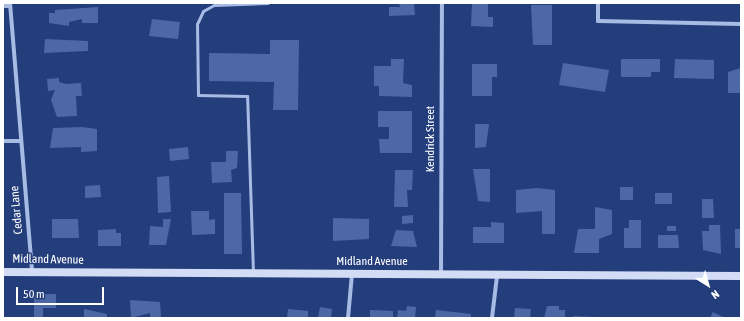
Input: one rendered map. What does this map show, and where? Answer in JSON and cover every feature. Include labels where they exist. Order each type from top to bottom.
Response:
[{"type":"street","name":"Kendrick Street","points":[[441,274],[442,3]]},
{"type":"street","points":[[598,3],[598,21],[741,24]]},
{"type":"street","points":[[3,6],[10,4]]},
{"type":"street","name":"Cedar Lane","points":[[10,4],[32,273]]},
{"type":"street","points":[[3,142],[21,141]]},
{"type":"street","name":"Midland Avenue","points":[[3,272],[441,274],[497,276],[741,276]]},
{"type":"street","points":[[348,318],[352,274]]},
{"type":"street","points":[[492,318],[497,276]]},
{"type":"lane","points":[[253,274],[247,96],[198,95],[197,24],[203,11],[214,5],[268,3]]},
{"type":"building","points":[[399,3],[414,3],[415,15],[389,16],[389,7],[400,7]]},
{"type":"building","points":[[472,3],[488,3],[488,17],[493,17],[493,27],[471,26]]},
{"type":"building","points":[[531,5],[552,5],[552,45],[533,45]]},
{"type":"building","points":[[98,7],[98,23],[82,23],[82,19],[69,22],[69,26],[49,23],[49,13],[55,13],[55,10]]},
{"type":"building","points":[[152,19],[180,22],[178,39],[149,36]]},
{"type":"building","points":[[45,39],[88,41],[88,51],[44,53]]},
{"type":"building","points":[[270,40],[299,40],[298,110],[273,110],[274,82],[209,81],[209,53],[270,54]]},
{"type":"building","points":[[391,59],[404,59],[403,83],[412,85],[412,97],[379,96],[379,86],[374,86],[374,66],[391,66]]},
{"type":"building","points":[[621,59],[660,59],[660,72],[651,72],[651,77],[621,77]]},
{"type":"building","points":[[675,59],[714,60],[714,79],[674,78]]},
{"type":"building","points":[[563,63],[609,70],[605,92],[559,85]]},
{"type":"building","points":[[472,64],[497,64],[497,77],[492,77],[492,96],[472,96]]},
{"type":"building","points":[[741,68],[741,93],[728,93],[728,72]]},
{"type":"building","points":[[59,78],[59,82],[66,84],[81,83],[82,96],[76,96],[77,116],[57,117],[51,100],[55,90],[48,91],[47,79]]},
{"type":"building","points":[[378,111],[412,111],[412,153],[380,153],[379,139],[389,139],[389,127],[378,127]]},
{"type":"building","points":[[475,124],[489,124],[486,147],[475,148]]},
{"type":"building","points":[[82,127],[97,129],[97,151],[81,152],[81,147],[50,148],[53,128]]},
{"type":"building","points":[[188,147],[189,159],[170,161],[169,149]]},
{"type":"building","points":[[226,151],[238,151],[237,168],[231,170],[232,182],[212,183],[211,162],[226,162]]},
{"type":"building","points":[[473,169],[490,169],[490,202],[478,201]]},
{"type":"building","points":[[395,170],[413,170],[412,190],[407,190],[408,207],[394,207]]},
{"type":"building","points":[[169,176],[171,212],[158,213],[157,177]]},
{"type":"building","points":[[100,185],[101,197],[85,198],[85,186]]},
{"type":"building","points":[[620,187],[633,187],[633,200],[620,200]]},
{"type":"building","points":[[537,188],[555,190],[555,234],[542,234],[542,211],[516,213],[516,190]]},
{"type":"building","points":[[224,193],[241,193],[242,254],[224,254]]},
{"type":"building","points":[[655,193],[672,193],[672,204],[655,204]]},
{"type":"building","points":[[702,199],[713,199],[714,218],[702,218]]},
{"type":"building","points":[[595,207],[612,210],[612,234],[599,239],[599,253],[574,253],[578,229],[595,229]]},
{"type":"building","points":[[191,211],[209,211],[209,220],[215,219],[215,234],[192,235]]},
{"type":"building","points":[[413,215],[413,223],[402,224],[402,216]]},
{"type":"building","points":[[333,218],[369,219],[369,239],[333,241]]},
{"type":"building","points":[[52,219],[78,219],[79,238],[52,238]]},
{"type":"building","points":[[163,219],[171,219],[166,245],[149,245],[150,226],[163,227]]},
{"type":"building","points":[[629,220],[641,220],[641,248],[624,248],[624,228],[629,228]]},
{"type":"building","points":[[491,222],[504,223],[504,243],[473,243],[473,227],[491,227]]},
{"type":"building","points":[[709,225],[720,225],[721,254],[703,250],[702,231],[709,231]]},
{"type":"building","points":[[667,226],[676,226],[676,231],[667,231]]},
{"type":"building","points":[[116,229],[116,233],[121,233],[121,246],[98,246],[98,230]]},
{"type":"building","points":[[735,229],[741,229],[741,248],[735,248]]},
{"type":"building","points":[[396,230],[413,231],[417,247],[391,246]]},
{"type":"building","points":[[658,235],[678,235],[679,248],[658,248]]},
{"type":"building","points":[[34,294],[56,294],[56,308],[43,308],[43,318],[34,318]]},
{"type":"building","points":[[130,300],[160,302],[161,317],[150,317],[150,313],[131,318]]},
{"type":"building","points":[[407,306],[416,307],[415,318],[397,318],[398,310],[406,311]]},
{"type":"building","points":[[547,306],[559,306],[559,310],[565,310],[565,318],[544,318]]},
{"type":"building","points":[[320,307],[332,309],[331,318],[318,318]]},
{"type":"building","points":[[515,308],[531,309],[530,318],[514,318]]},
{"type":"building","points":[[84,309],[107,314],[107,318],[84,318]]},
{"type":"building","points":[[288,309],[308,311],[308,318],[287,318]]},
{"type":"building","points":[[370,310],[393,311],[393,318],[370,318]]},
{"type":"building","points":[[436,310],[471,314],[471,318],[435,318]]},
{"type":"building","points":[[713,312],[725,318],[710,318]]},
{"type":"building","points":[[573,316],[597,317],[597,318],[573,318]]}]
